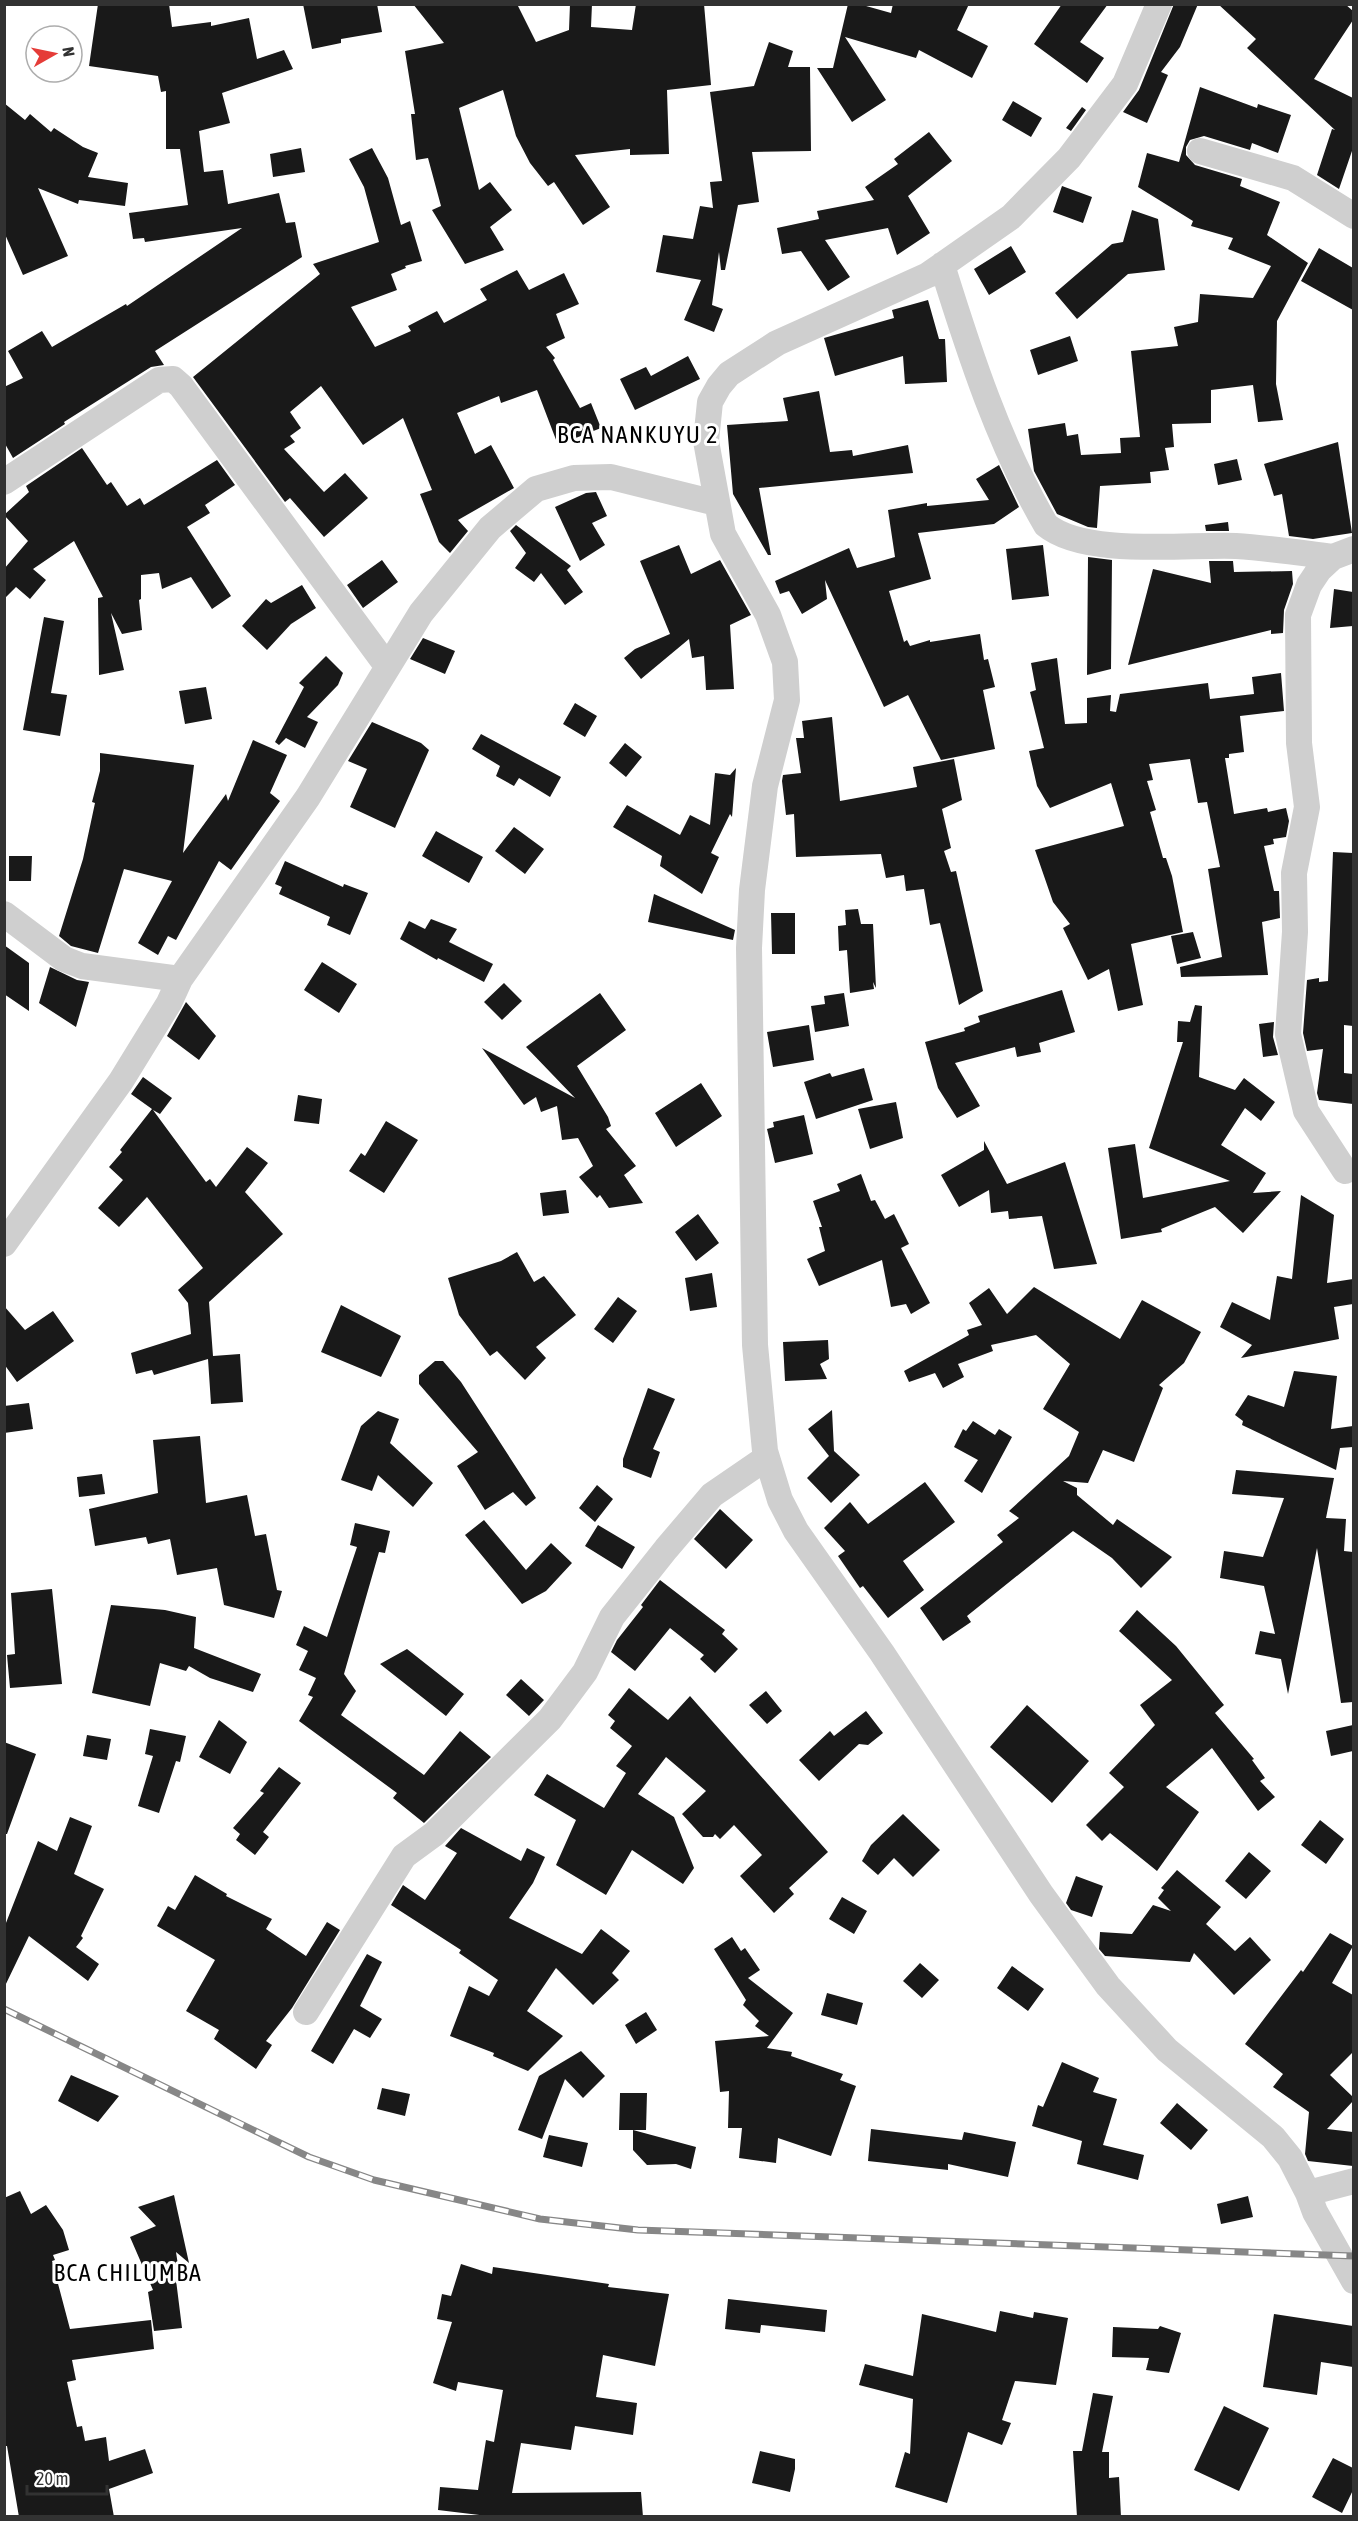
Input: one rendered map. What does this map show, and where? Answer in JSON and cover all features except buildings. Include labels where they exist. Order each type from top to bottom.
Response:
[{"type":"street","points":[[1159,4],[1125,84],[1069,158],[1011,217],[918,280],[777,343],[729,374],[710,402],[706,441],[723,534],[768,615],[784,662],[787,700],[765,786],[752,890],[749,948],[755,1345],[766,1458],[780,1500],[796,1532],[882,1653],[1041,1894],[1094,1967],[1167,2050],[1273,2137],[1290,2158],[1315,2212],[1353,2281]]},
{"type":"street","points":[[1200,151],[1293,178],[1353,216]]},
{"type":"street","points":[[942,265],[976,372],[1011,461],[1046,525],[1052,531],[1096,545],[1237,546],[1343,553]]},
{"type":"street","points":[[4,482],[159,380],[173,380],[181,386],[387,666]]},
{"type":"street","points":[[4,1244],[121,1081],[169,1003],[180,979],[308,796],[421,614],[490,528],[536,489],[574,478],[611,477],[716,503]]},
{"type":"street","points":[[1343,553],[1318,570],[1309,585],[1298,615],[1299,743],[1307,807],[1294,873],[1295,913],[1288,1034],[1306,1111],[1345,1171]]},
{"type":"street","points":[[4,914],[64,959],[82,966],[180,979]]},
{"type":"street","points":[[306,2012],[404,1856],[434,1834],[550,1719],[585,1672],[612,1617],[666,1549],[712,1495],[766,1458]]},
{"type":"street","points":[[1308,2193],[1353,2181]]},
{"type":"railway","points":[[4,2009],[309,2157],[374,2180],[540,2219],[638,2230],[1354,2256]]},
{"type":"district","name":"BCA NANKUYU 2","points":[[638,435]]},
{"type":"district","name":"BCA CHILUMBA","points":[[128,2273]]}]
